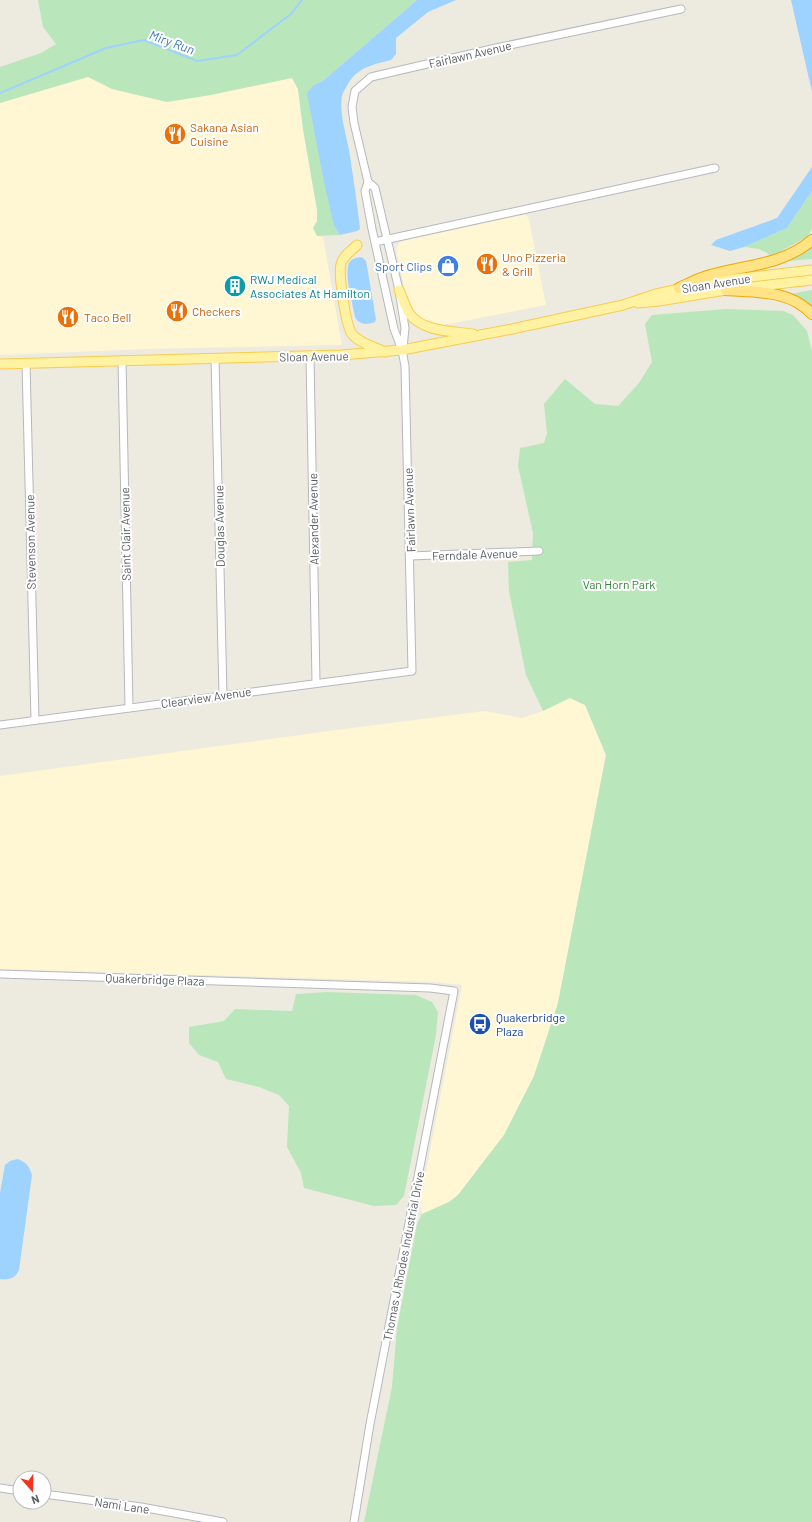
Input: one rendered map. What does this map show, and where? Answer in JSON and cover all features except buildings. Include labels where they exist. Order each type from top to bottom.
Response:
[{"type":"highway","points":[[679,288],[707,276],[766,263],[785,257],[797,251],[812,240]]},
{"type":"highway","points":[[726,290],[781,295],[802,304],[812,314]]},
{"type":"main road","points":[[357,246],[344,258],[340,268],[341,283],[349,325],[352,334],[357,339],[386,352]]},
{"type":"main road","name":"Sloan Avenue","points":[[0,364],[310,356],[386,352],[531,326],[623,305],[679,288],[728,279],[812,270]]},
{"type":"main road","name":"Sloan Avenue","points":[[623,305],[659,301],[726,290],[812,280]]},
{"type":"main road","points":[[399,290],[408,311],[420,324],[428,327],[481,335]]},
{"type":"street","name":"Fairlawn Avenue","points":[[412,671],[405,372],[402,350],[394,329],[365,192],[368,182],[354,123],[352,107],[355,91],[371,77],[496,48],[681,9]]},
{"type":"street","points":[[375,242],[715,168]]},
{"type":"street","name":"Fairlawn Avenue","points":[[368,182],[375,188],[399,290],[405,328],[402,350]]},
{"type":"street","name":"Alexander Avenue","points":[[310,356],[316,682]]},
{"type":"street","name":"Douglas Avenue","points":[[215,358],[223,695]]},
{"type":"street","name":"Saint Clair Avenue","points":[[122,360],[129,707]]},
{"type":"street","name":"Stevenson Avenue","points":[[26,364],[35,720]]},
{"type":"street","name":"Ferndale Avenue","points":[[410,556],[539,551]]},
{"type":"street","name":"Clearview Avenue","points":[[0,725],[316,682],[412,671]]},
{"type":"street","name":"Quakerbridge Plaza","points":[[0,974],[407,987],[454,991]]},
{"type":"street","name":"Thomas J Rhodes Industrial Drive","points":[[354,1522],[372,1417],[454,991]]},
{"type":"street","points":[[0,1488],[12,1489]]},
{"type":"street","name":"Nami Lane","points":[[52,1495],[141,1507],[223,1522]]},
{"type":"shaded area","points":[[88,76],[112,89],[292,78],[298,89],[303,129],[317,210],[317,236],[323,237],[342,345],[148,349],[0,355],[0,103]]},
{"type":"shaded area","points":[[526,215],[529,219],[546,305],[444,325],[433,324],[417,318],[407,300],[396,249],[399,243],[402,241]]},
{"type":"shaded area","name":"Quakerbridge Plaza","points":[[570,698],[585,705],[606,755],[558,1003],[534,1076],[504,1135],[458,1195],[449,1202],[422,1214],[420,1202],[462,985],[433,982],[0,969],[0,776],[485,711],[522,718],[543,711]]},
{"type":"green space","points":[[38,0],[417,0],[324,80],[314,85],[334,226],[340,235],[317,236],[313,228],[317,221],[317,210],[303,129],[298,89],[292,78],[211,95],[167,102],[112,89],[88,77],[0,103],[0,67],[41,53],[56,44],[43,27]]},
{"type":"green space","points":[[812,191],[812,229],[807,237],[772,256],[759,249],[744,247],[787,228]]},
{"type":"green space","points":[[812,245],[812,259],[787,261],[807,251]]},
{"type":"green space","points":[[812,290],[812,308],[791,294]]},
{"type":"green space","name":"Van Horn Park","points":[[726,309],[783,311],[793,315],[807,331],[812,351],[812,1522],[364,1522],[392,1387],[397,1328],[417,1224],[422,1214],[449,1202],[458,1195],[504,1135],[534,1076],[558,1003],[606,755],[585,705],[570,698],[543,711],[526,675],[509,591],[508,562],[532,560],[533,533],[518,466],[520,448],[544,443],[547,433],[544,404],[565,379],[595,404],[618,406],[639,383],[652,362],[645,324],[652,315]]},
{"type":"green space","points":[[327,992],[416,995],[432,1002],[438,1012],[436,1035],[404,1196],[396,1205],[374,1206],[304,1188],[301,1173],[287,1147],[289,1106],[279,1095],[259,1087],[226,1079],[218,1062],[199,1055],[189,1043],[189,1027],[224,1021],[235,1009],[292,1011],[296,994]]},
{"type":"water","points":[[417,0],[456,0],[428,12],[396,38],[396,54],[391,60],[362,70],[349,82],[343,94],[341,102],[342,116],[349,150],[360,229],[340,235],[334,226],[307,93],[314,85],[324,80]]},
{"type":"water","points":[[791,0],[812,0],[812,92]]},
{"type":"water","points":[[812,167],[812,191],[787,228],[744,247],[730,251],[711,245],[716,240],[777,218]]},
{"type":"water","points":[[360,257],[366,261],[376,319],[375,322],[369,324],[359,322],[355,317],[348,282],[349,263]]},
{"type":"water","points":[[18,1159],[27,1165],[32,1175],[19,1270],[16,1275],[11,1278],[0,1279],[0,1193],[5,1165],[10,1161]]},
{"type":"waterway","name":"Miry Run","points":[[0,93],[106,48],[144,40],[197,61],[237,55],[291,14],[302,0]]},
{"type":"place","name":"Sakana Asian Cuisine","points":[[175,134]]},
{"type":"place","name":"Uno Pizzeria & Grill","points":[[487,264]]},
{"type":"place","name":"Sport Clips","points":[[448,266]]},
{"type":"place","name":"RWJ Medical Associates At Hamilton","points":[[235,286]]},
{"type":"place","name":"Checkers","points":[[177,311]]},
{"type":"place","name":"Taco Bell","points":[[68,317]]},
{"type":"place","name":"Quakerbridge Plaza","points":[[480,1024]]}]
